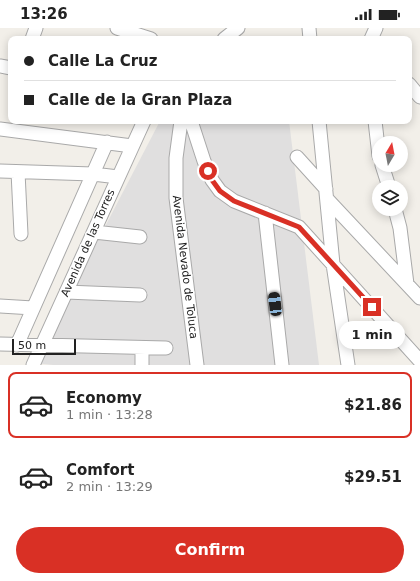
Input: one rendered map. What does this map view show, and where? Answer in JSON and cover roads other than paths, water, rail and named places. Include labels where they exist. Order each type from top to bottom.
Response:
[{"type":"street","points":[[117,28],[142,36]]},
{"type":"street","points":[[228,36],[238,28]]},
{"type":"street","points":[[412,88],[420,97]]},
{"type":"street","name":"Avenida de las Torres","points":[[38,358],[66,292],[143,124]]},
{"type":"street","name":"Avenida Nevado de Toluca","points":[[181,124],[176,158],[176,198],[198,365]]},
{"type":"street","points":[[192,124],[204,161],[212,180],[220,191],[234,201],[299,227],[420,361]]},
{"type":"street","points":[[319,124],[333,264],[348,365]]},
{"type":"street","points":[[375,124],[377,136]]},
{"type":"street","points":[[0,129],[132,146]]},
{"type":"street","points":[[17,345],[107,142]]},
{"type":"street","points":[[297,157],[326,194],[420,298]]},
{"type":"street","points":[[0,171],[93,174],[118,177]]},
{"type":"street","points":[[18,172],[21,234]]},
{"type":"street","points":[[265,213],[282,365]]},
{"type":"street","points":[[397,216],[400,228],[407,284]]},
{"type":"street","points":[[94,232],[140,237]]},
{"type":"street","points":[[66,292],[140,295]]},
{"type":"street","points":[[0,306],[33,308]]},
{"type":"street","points":[[0,344],[17,345],[38,358],[142,348],[166,348]]},
{"type":"street","points":[[142,348],[142,365]]}]
